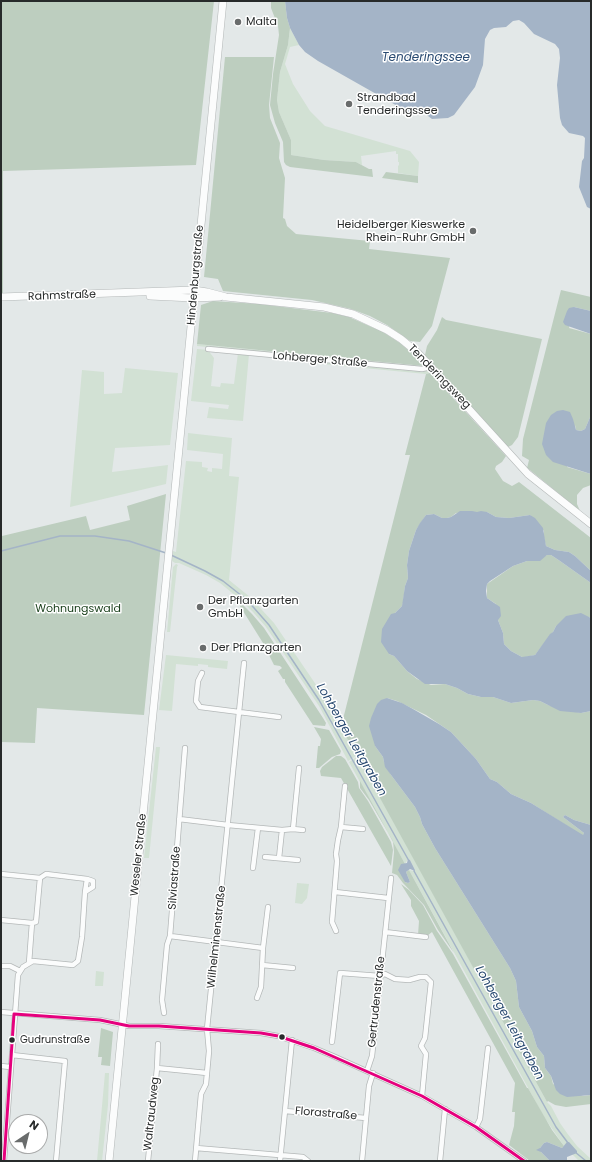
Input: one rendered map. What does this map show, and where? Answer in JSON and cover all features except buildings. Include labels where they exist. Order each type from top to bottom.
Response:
[{"type":"main road","name":"Hindenburgstraße","points":[[169,549],[223,1]]},
{"type":"main road","name":"Rahmstraße","points":[[1,297],[123,294],[194,290]]},
{"type":"main road","name":"Tenderingsweg","points":[[194,290],[226,297]]},
{"type":"main road","name":"Rahmstraße","points":[[123,294],[193,298]]},
{"type":"main road","name":"Tenderingsweg","points":[[193,298],[226,297],[324,307],[353,314],[387,330],[418,353],[528,474],[591,524]]},
{"type":"main road","name":"Weseler Straße","points":[[109,1161],[169,549]]},
{"type":"street","name":"Lohberger Straße","points":[[208,349],[422,370],[431,367]]},
{"type":"street","name":"Wilhelminenstraße","points":[[195,1161],[201,1094],[206,1084],[209,1051],[207,1029],[244,663]]},
{"type":"street","points":[[202,672],[198,681],[196,701],[200,706],[278,717]]},
{"type":"street","name":"Silviastraße","points":[[164,1013],[162,1000],[167,945],[170,936],[185,748]]},
{"type":"street","points":[[292,829],[299,768]]},
{"type":"street","points":[[336,931],[332,922],[337,861],[336,854],[341,827],[345,786]]},
{"type":"street","points":[[179,819],[258,828],[303,830]]},
{"type":"street","points":[[341,827],[363,829]]},
{"type":"street","points":[[253,868],[258,828]]},
{"type":"street","points":[[279,858],[282,830]]},
{"type":"street","points":[[265,857],[298,860]]},
{"type":"street","points":[[1,874],[40,878],[46,874],[93,881],[92,887],[85,892],[82,937],[78,962],[73,965],[37,961],[29,962],[18,975],[12,1056],[4,1131],[4,1161]]},
{"type":"street","points":[[1,920],[32,923],[36,922],[40,878]]},
{"type":"street","name":"Gertrudenstraße","points":[[368,1071],[372,1056],[384,932],[391,878]]},
{"type":"street","points":[[335,892],[388,898]]},
{"type":"street","points":[[257,998],[261,987],[263,948],[268,906]]},
{"type":"street","points":[[29,962],[32,923]]},
{"type":"street","points":[[384,932],[426,937]]},
{"type":"street","points":[[170,936],[263,948]]},
{"type":"street","points":[[262,965],[293,968]]},
{"type":"street","points":[[1,966],[10,966],[20,971]]},
{"type":"street","points":[[332,1042],[340,973],[380,976],[385,974],[395,979],[409,980],[426,977],[431,982],[425,1038],[421,1046],[426,1054],[422,1096]]},
{"type":"street","points":[[1,1012],[100,1020],[122,1025],[261,1033],[292,1040],[373,1073],[422,1096],[476,1127],[524,1161]]},
{"type":"street","points":[[280,1158],[292,1040]]},
{"type":"street","name":"Waltraudweg","points":[[148,1161],[158,1044]]},
{"type":"street","points":[[476,1127],[482,1110],[488,1048]]},
{"type":"street","points":[[12,1056],[65,1061],[56,1161]]},
{"type":"street","points":[[1,1066],[10,1067]]},
{"type":"street","name":"Waltraudweg","points":[[157,1068],[207,1073]]},
{"type":"street","points":[[362,1161],[369,1086],[373,1073]]},
{"type":"street","points":[[440,1161],[445,1108]]},
{"type":"street","name":"Florastraße","points":[[285,1111],[366,1118]]},
{"type":"street","points":[[196,1148],[280,1158],[303,1157],[308,1161]]},
{"type":"green space","points":[[1,1],[214,1],[196,165],[3,171],[3,295],[1,295]]},
{"type":"green space","points":[[271,1],[285,1],[290,28],[288,45],[280,72],[277,100],[279,112],[291,140],[291,155],[324,160],[356,162],[369,169],[372,169],[373,177],[290,167],[284,162],[283,142],[275,123],[270,105],[279,35],[278,26],[271,8]]},
{"type":"green space","points":[[290,28],[299,45],[290,47],[285,64],[293,84],[310,111],[325,126],[410,151],[419,162],[418,176],[398,173],[399,162],[396,151],[361,156],[362,165],[356,162],[324,160],[291,155],[291,140],[279,112],[277,100],[280,72],[288,45]]},
{"type":"green space","points":[[225,57],[274,57],[269,105],[270,118],[280,143],[279,158],[285,178],[283,218],[285,219],[287,226],[296,234],[370,241],[369,249],[450,258],[432,326],[420,342],[410,341],[387,325],[370,316],[351,309],[312,300],[223,291],[218,279],[204,277]]},
{"type":"green space","points":[[386,172],[418,176],[418,183],[382,178]]},
{"type":"green space","points":[[561,290],[591,297],[591,311],[574,307],[569,328],[591,334],[591,415],[585,429],[581,431],[576,430],[575,425],[567,467],[591,474],[591,485],[583,488],[577,495],[577,504],[580,511],[527,468],[529,460],[522,456],[523,439]]},
{"type":"green space","points":[[213,301],[259,304],[332,313],[349,317],[383,332],[400,343],[424,366],[197,344],[201,305]]},
{"type":"green space","points":[[442,317],[446,320],[542,339],[518,437],[512,445],[508,447],[425,355],[427,346],[437,330]]},
{"type":"green space","points":[[197,344],[424,366],[421,369],[197,346]]},
{"type":"green space","points":[[197,349],[208,350],[214,358],[211,386],[220,387],[221,383],[234,384],[238,353],[249,354],[243,421],[207,418],[209,407],[228,409],[229,405],[191,401]]},
{"type":"green space","points":[[312,360],[429,371],[430,373],[426,374],[311,363]]},
{"type":"green space","points":[[125,368],[178,373],[170,445],[115,448],[112,472],[168,465],[166,484],[70,507],[82,370],[104,372],[104,394],[122,393]]},
{"type":"green space","points":[[430,373],[506,456],[495,469],[503,481],[512,486],[519,482],[591,538],[591,571],[569,552],[555,550],[546,546],[544,531],[530,515],[509,518],[496,517],[487,512],[474,512],[456,513],[451,517],[442,518],[434,514],[426,515],[416,530],[409,551],[407,565],[408,578],[405,586],[402,606],[395,613],[389,654],[394,656],[407,671],[417,679],[431,685],[445,684],[468,694],[481,697],[493,697],[511,703],[533,700],[581,713],[591,711],[591,825],[574,820],[565,815],[563,817],[584,833],[583,836],[531,803],[511,794],[497,782],[490,779],[476,759],[451,732],[426,715],[397,701],[387,698],[375,746],[383,757],[391,775],[415,807],[435,848],[510,968],[516,981],[519,1007],[532,1031],[537,1047],[544,1056],[545,1068],[551,1076],[553,1084],[583,1096],[591,1095],[591,1104],[566,1107],[555,1105],[548,1101],[547,1102],[341,727],[410,455],[405,455],[426,374]]},
{"type":"green space","points":[[188,433],[232,438],[229,476],[239,477],[229,580],[250,597],[274,623],[323,695],[358,755],[348,761],[319,706],[266,627],[253,612],[220,583],[206,575],[172,561],[173,551],[176,552],[186,461],[202,462],[202,467],[208,468],[207,471],[212,472],[212,468],[222,469],[223,454],[187,450]]},
{"type":"green space","name":"Wohnungswald","points":[[166,494],[144,715],[37,708],[35,743],[1,742],[1,530],[2,536],[86,516],[90,530],[130,520],[127,506]]},
{"type":"green space","points":[[547,555],[551,555],[591,583],[591,618],[556,626],[535,655],[522,657],[511,651],[504,644],[496,604],[487,598],[487,584],[513,566],[527,561],[533,561]]},
{"type":"green space","points":[[176,564],[178,565],[170,632],[167,632],[173,567]]},
{"type":"green space","points":[[233,595],[264,628],[323,718],[326,723],[325,726],[313,725],[285,682],[285,679],[283,679],[278,671],[282,668],[274,665],[263,643]]},
{"type":"green space","points":[[166,655],[228,661],[227,669],[208,667],[208,665],[198,664],[198,666],[176,664],[172,711],[159,710]]},
{"type":"green space","points":[[314,727],[329,730],[341,751],[340,754],[332,757],[319,768],[316,768],[318,746],[320,746],[321,739]]},
{"type":"green space","points":[[156,747],[160,747],[149,858],[144,858]]},
{"type":"green space","points":[[336,756],[341,756],[345,759],[358,782],[359,788],[391,842],[393,850],[391,866],[341,778],[321,776],[320,771],[322,767]]},
{"type":"green space","points":[[358,756],[547,1102],[567,1133],[577,1146],[591,1159],[591,1161],[579,1161],[572,1154],[576,1153],[567,1143],[564,1146],[544,1117],[409,870],[415,870],[410,860],[408,859],[405,864],[349,762]]},
{"type":"green space","points":[[360,781],[388,832],[360,788]]},
{"type":"green space","points":[[393,842],[405,864],[403,864],[405,882],[410,882],[406,872],[409,870],[454,953],[438,930],[424,905],[397,875],[392,873],[394,852]]},
{"type":"green space","points":[[297,883],[309,884],[307,898],[302,904],[295,903]]},
{"type":"green space","points":[[401,884],[423,905],[437,931],[453,954],[527,1088],[552,1130],[564,1146],[562,1148],[547,1142],[544,1143],[540,1148],[541,1152],[550,1161],[530,1161],[509,1145],[514,1126],[515,1112],[512,1112],[515,1083],[432,932],[427,936],[418,935],[419,921],[411,906],[411,900]]},
{"type":"green space","points":[[96,971],[104,972],[103,986],[95,986]]},
{"type":"green space","points":[[101,1028],[113,1032],[110,1066],[101,1065],[102,1057],[98,1057]]},
{"type":"green space","points":[[105,1073],[109,1073],[108,1105],[102,1161],[97,1161]]},
{"type":"water","name":"Tenderingssee","points":[[285,1],[591,1],[591,209],[587,207],[579,187],[582,161],[584,158],[585,138],[583,136],[569,133],[562,125],[560,118],[557,85],[560,58],[559,49],[555,44],[534,34],[524,23],[519,20],[513,21],[506,27],[494,28],[490,30],[485,39],[483,65],[475,87],[454,115],[448,118],[432,119],[424,113],[414,114],[408,112],[318,61],[305,52],[299,45],[290,28]]},
{"type":"water","points":[[574,307],[591,311],[591,334],[565,325],[563,322],[569,308]]},
{"type":"water","points":[[563,410],[570,412],[576,430],[581,431],[585,429],[591,415],[591,474],[553,462],[546,455],[542,444],[546,423],[551,415],[557,411]]},
{"type":"water","points":[[460,511],[481,511],[487,512],[496,517],[509,518],[530,515],[535,518],[543,528],[546,546],[555,550],[569,552],[591,571],[591,583],[551,555],[547,555],[540,561],[527,561],[513,566],[490,581],[487,584],[486,591],[487,598],[500,607],[501,616],[498,620],[503,633],[504,644],[511,651],[522,657],[535,655],[556,626],[566,616],[581,613],[591,618],[591,711],[581,713],[560,711],[540,701],[533,700],[511,703],[493,697],[481,697],[468,694],[445,684],[425,684],[407,671],[394,656],[389,654],[381,642],[382,629],[391,614],[395,613],[402,606],[405,586],[408,578],[407,565],[409,551],[420,523],[426,515],[434,514],[442,518],[447,518]]},
{"type":"water","points":[[387,698],[402,703],[451,732],[476,759],[490,779],[497,782],[511,794],[531,803],[583,835],[584,833],[563,817],[565,815],[574,820],[591,825],[591,1095],[567,1097],[560,1094],[556,1090],[551,1076],[545,1068],[544,1056],[537,1047],[532,1031],[519,1007],[516,981],[510,968],[435,848],[415,807],[385,767],[383,757],[375,746],[369,726],[377,704],[381,700]]},
{"type":"water","points":[[408,859],[410,860],[415,871],[410,869],[406,872],[410,882],[408,883],[405,882],[398,870],[401,864],[407,863]]},
{"type":"water","points":[[547,1142],[562,1148],[567,1142],[569,1142],[577,1153],[567,1157],[567,1161],[550,1161],[541,1152],[536,1150]]},
{"type":"waterway","name":"Lohberger Leitgraben","points":[[1,551],[60,536],[95,536],[129,541],[166,553]]},
{"type":"waterway","name":"Lohberger Leitgraben","points":[[171,555],[223,581],[247,600],[269,625],[319,700],[409,861]]},
{"type":"waterway","name":"Lohberger Leitgraben","points":[[414,871],[556,1127],[568,1143]]},
{"type":"waterway","points":[[575,1152],[586,1161]]},
{"type":"transit line","points":[[4,1161],[14,1014],[100,1020],[129,1026],[159,1026],[261,1033],[278,1036],[314,1048],[422,1096],[476,1127],[524,1161]]},
{"type":"place","name":"Malta","points":[[238,22]]},
{"type":"place","name":"Strandbad Tenderingssee","points":[[349,104]]},
{"type":"place","name":"Heidelberger Kieswerke Rhein-Ruhr GmbH","points":[[473,231]]},
{"type":"place","name":"Der Pflanzgarten GmbH","points":[[200,607]]},
{"type":"place","name":"Der Pflanzgarten","points":[[203,648]]},
{"type":"place","name":"Gudrunstraße","points":[[12,1040]]}]
